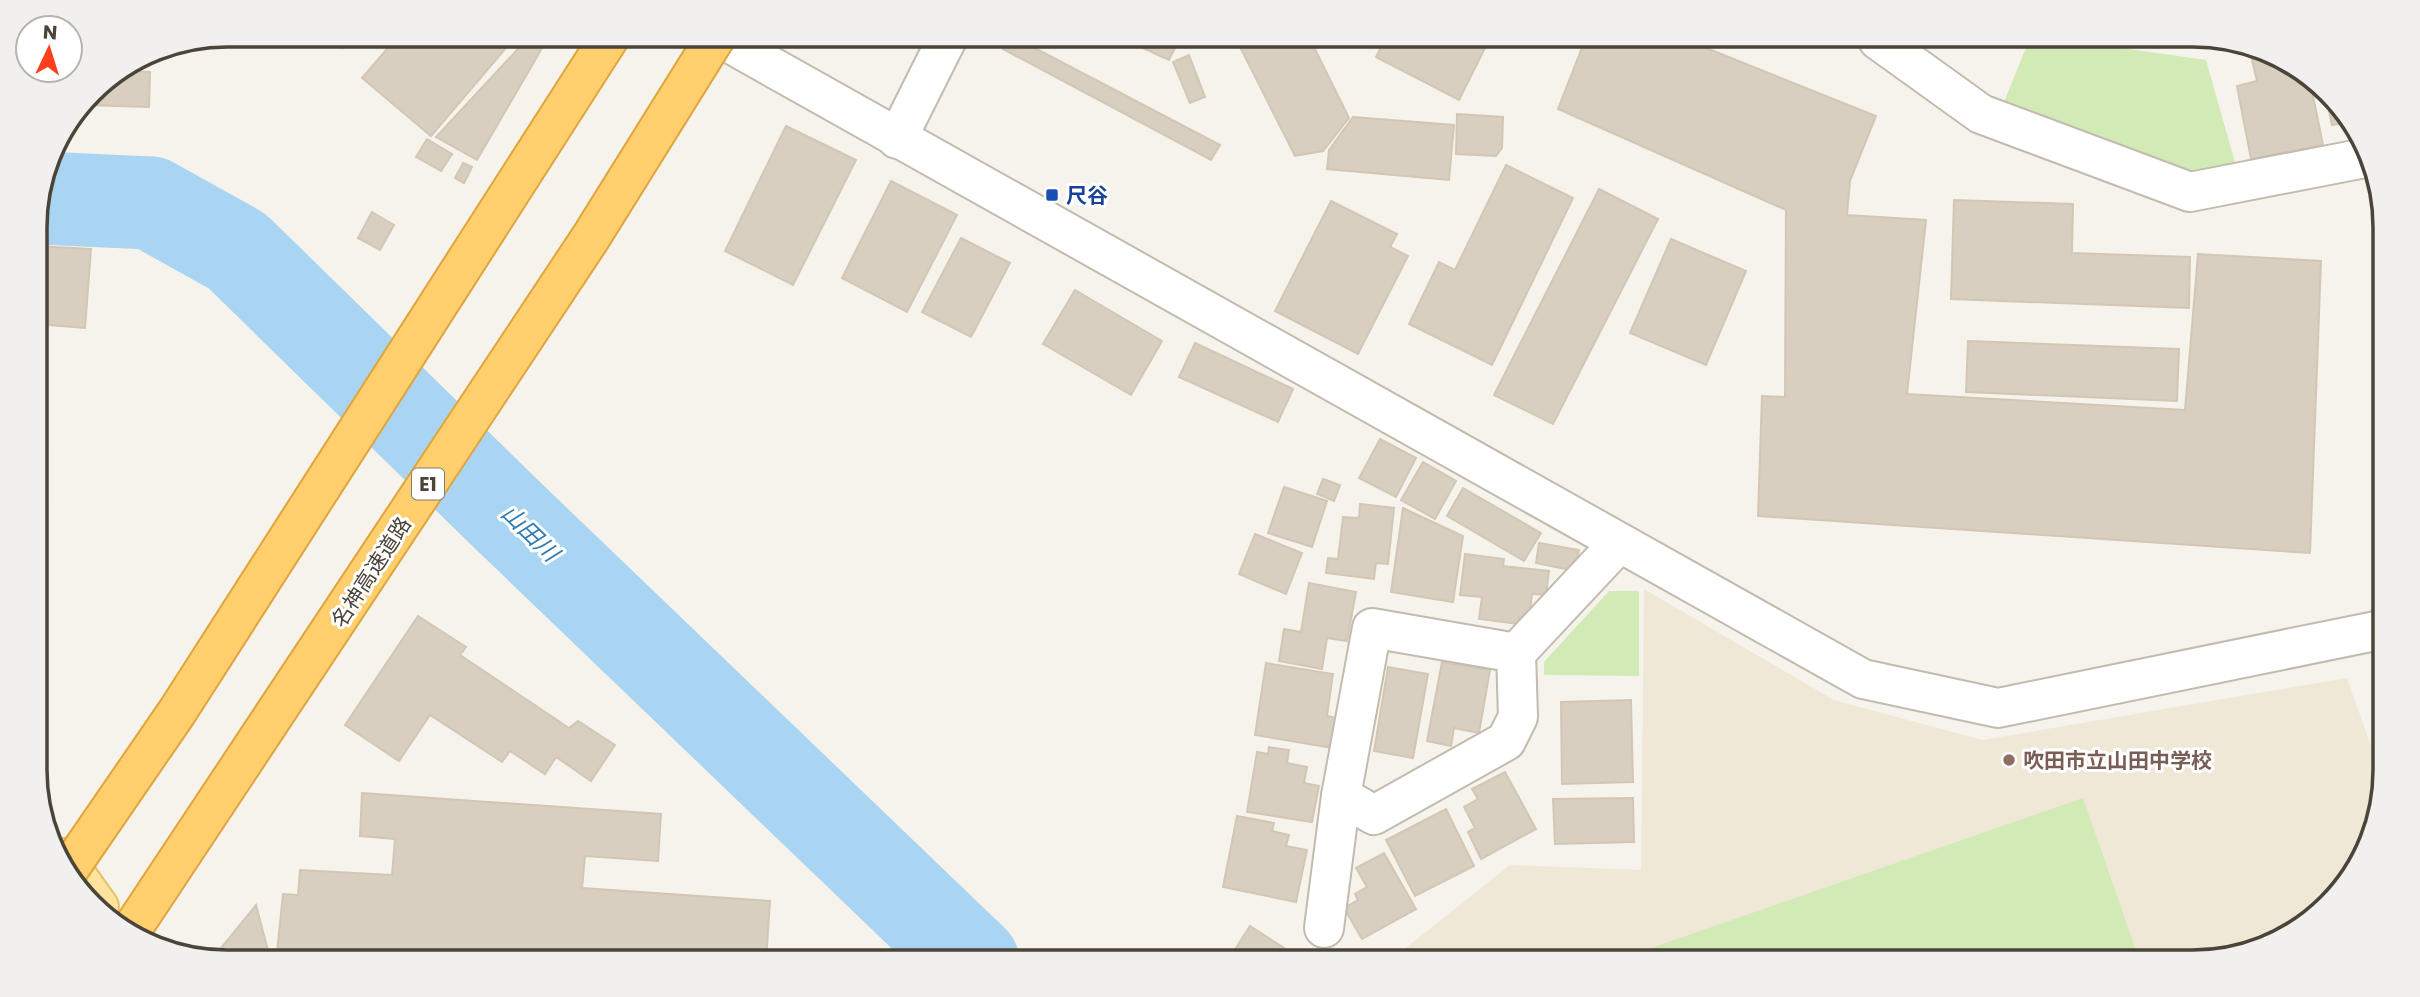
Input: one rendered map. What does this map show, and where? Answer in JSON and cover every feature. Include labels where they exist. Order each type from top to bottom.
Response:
[{"type":"highway","points":[[74,862],[185,700],[603,47]]},
{"type":"highway","name":"名神高速道路","points":[[135,924],[592,237],[709,47]]},
{"type":"street","points":[[737,47],[1863,679],[1998,708],[2373,631]]},
{"type":"street","points":[[897,139],[943,47]]},
{"type":"street","points":[[1888,47],[1981,114],[2190,192],[2359,160]]},
{"type":"street","points":[[1341,796],[1374,815],[1506,741],[1518,717],[1517,653],[1619,543]]},
{"type":"street","points":[[1324,928],[1341,796],[1372,628],[1517,653]]},
{"type":"shaded area","name":"吹田市立山田中学校","points":[[1644,589],[1834,700],[1982,740],[2347,678],[2373,752],[2371,793],[2363,827],[2342,870],[2320,897],[2302,912],[2282,926],[2239,944],[2204,949],[1404,949],[1510,865],[1641,870]]},
{"type":"green space","points":[[2026,47],[2115,47],[2206,60],[2236,166],[2207,177],[2002,107]]},
{"type":"green space","points":[[1609,591],[1639,591],[1639,676],[1544,675],[1544,662]]},
{"type":"green space","points":[[2083,798],[2135,949],[1648,949]]},
{"type":"building","points":[[389,47],[507,47],[431,136],[362,78]]},
{"type":"building","points":[[520,47],[543,47],[477,160],[436,137]]},
{"type":"building","points":[[1033,47],[1220,145],[1211,160],[1003,49]]},
{"type":"building","points":[[1140,47],[1176,47],[1169,60]]},
{"type":"building","points":[[1240,47],[1314,47],[1349,118],[1323,151],[1295,156]]},
{"type":"building","points":[[1381,47],[1486,47],[1459,100],[1376,57]]},
{"type":"building","points":[[1582,47],[1704,47],[1876,116],[1850,181],[1847,215],[1926,220],[1907,394],[2185,410],[2198,254],[2321,261],[2310,553],[1758,516],[1762,396],[1785,397],[1786,210],[1558,109]]},
{"type":"building","points":[[1189,55],[1205,97],[1190,103],[1173,62]]},
{"type":"building","points":[[2252,58],[2283,71],[2313,94],[2323,145],[2251,159],[2237,86],[2257,81]]},
{"type":"building","points":[[136,71],[150,72],[149,107],[96,105]]},
{"type":"building","points":[[2329,111],[2339,124],[2332,125]]},
{"type":"building","points":[[1457,114],[1503,117],[1502,148],[1496,156],[1456,154]]},
{"type":"building","points":[[1353,117],[1454,125],[1449,180],[1327,169],[1329,150]]},
{"type":"building","points":[[786,126],[856,160],[793,285],[725,251]]},
{"type":"building","points":[[427,139],[452,154],[441,171],[416,157]]},
{"type":"building","points":[[463,163],[472,167],[464,183],[455,178]]},
{"type":"building","points":[[1506,165],[1573,198],[1492,365],[1409,324],[1439,262],[1455,270]]},
{"type":"building","points":[[891,181],[957,215],[907,312],[842,278]]},
{"type":"building","points":[[1599,189],[1658,219],[1553,424],[1494,395]]},
{"type":"building","points":[[1954,200],[2073,204],[2072,253],[2190,257],[2189,308],[1951,299]]},
{"type":"building","points":[[1331,201],[1397,234],[1390,247],[1408,256],[1358,354],[1275,311]]},
{"type":"building","points":[[372,212],[394,225],[380,250],[358,238]]},
{"type":"building","points":[[961,238],[1010,263],[971,337],[922,312]]},
{"type":"building","points":[[1671,239],[1746,271],[1706,365],[1630,333]]},
{"type":"building","points":[[48,247],[91,249],[85,328],[48,325]]},
{"type":"building","points":[[1075,290],[1162,341],[1131,395],[1043,344]]},
{"type":"building","points":[[1968,341],[2179,349],[2177,401],[1966,392]]},
{"type":"building","points":[[1195,343],[1293,389],[1278,422],[1179,377]]},
{"type":"building","points":[[1380,439],[1416,458],[1396,497],[1359,478]]},
{"type":"building","points":[[1423,462],[1456,481],[1435,519],[1401,500]]},
{"type":"building","points":[[1323,479],[1340,485],[1334,501],[1317,494]]},
{"type":"building","points":[[1284,487],[1327,501],[1312,547],[1268,533]]},
{"type":"building","points":[[1463,488],[1541,533],[1524,561],[1447,516]]},
{"type":"building","points":[[1360,504],[1394,508],[1388,564],[1376,563],[1374,579],[1326,573],[1328,558],[1338,559],[1343,517],[1359,518]]},
{"type":"building","points":[[1403,508],[1463,536],[1453,602],[1391,592]]},
{"type":"building","points":[[1255,534],[1302,553],[1286,594],[1239,574]]},
{"type":"building","points":[[1539,543],[1579,550],[1575,571],[1536,563]]},
{"type":"building","points":[[1465,554],[1504,559],[1503,566],[1549,571],[1546,595],[1532,594],[1529,618],[1519,617],[1518,624],[1479,619],[1482,597],[1460,595]]},
{"type":"building","points":[[1309,583],[1356,592],[1347,641],[1327,638],[1322,669],[1279,661],[1284,629],[1301,632]]},
{"type":"building","points":[[418,616],[466,647],[460,655],[569,728],[578,721],[615,745],[591,781],[556,757],[545,774],[510,751],[502,762],[430,715],[399,761],[345,725]]},
{"type":"building","points":[[1442,662],[1490,670],[1479,733],[1454,728],[1451,746],[1427,741]]},
{"type":"building","points":[[1266,663],[1333,674],[1327,716],[1337,718],[1333,748],[1255,735]]},
{"type":"building","points":[[1388,667],[1428,674],[1413,758],[1374,751]]},
{"type":"building","points":[[1631,700],[1633,782],[1562,784],[1561,702]]},
{"type":"building","points":[[1269,747],[1289,750],[1287,763],[1307,767],[1304,783],[1319,786],[1312,822],[1247,812],[1257,752],[1268,754]]},
{"type":"building","points":[[1505,772],[1536,829],[1481,859],[1468,832],[1475,828],[1464,807],[1478,799],[1472,789]]},
{"type":"building","points":[[362,793],[661,814],[658,861],[585,856],[582,888],[770,901],[767,950],[277,950],[283,894],[298,895],[300,870],[392,875],[395,839],[360,836]]},
{"type":"building","points":[[1633,798],[1634,842],[1555,844],[1553,799]]},
{"type":"building","points":[[1446,809],[1474,866],[1415,896],[1386,840]]},
{"type":"building","points":[[1237,816],[1274,823],[1272,831],[1289,835],[1286,846],[1307,850],[1296,902],[1223,887]]},
{"type":"building","points":[[1384,853],[1416,909],[1362,939],[1344,908],[1358,900],[1355,894],[1367,887],[1356,868]]},
{"type":"building","points":[[256,905],[268,950],[220,949]]},
{"type":"building","points":[[1250,926],[1287,949],[1235,949]]},
{"type":"waterway","name":"山田川","points":[[50,198],[151,203],[237,251],[502,510],[960,950]]},
{"type":"place","name":"尺谷","points":[[1052,195]]},
{"type":"place","name":"吹田市立山田中学校","points":[[2009,760]]}]
